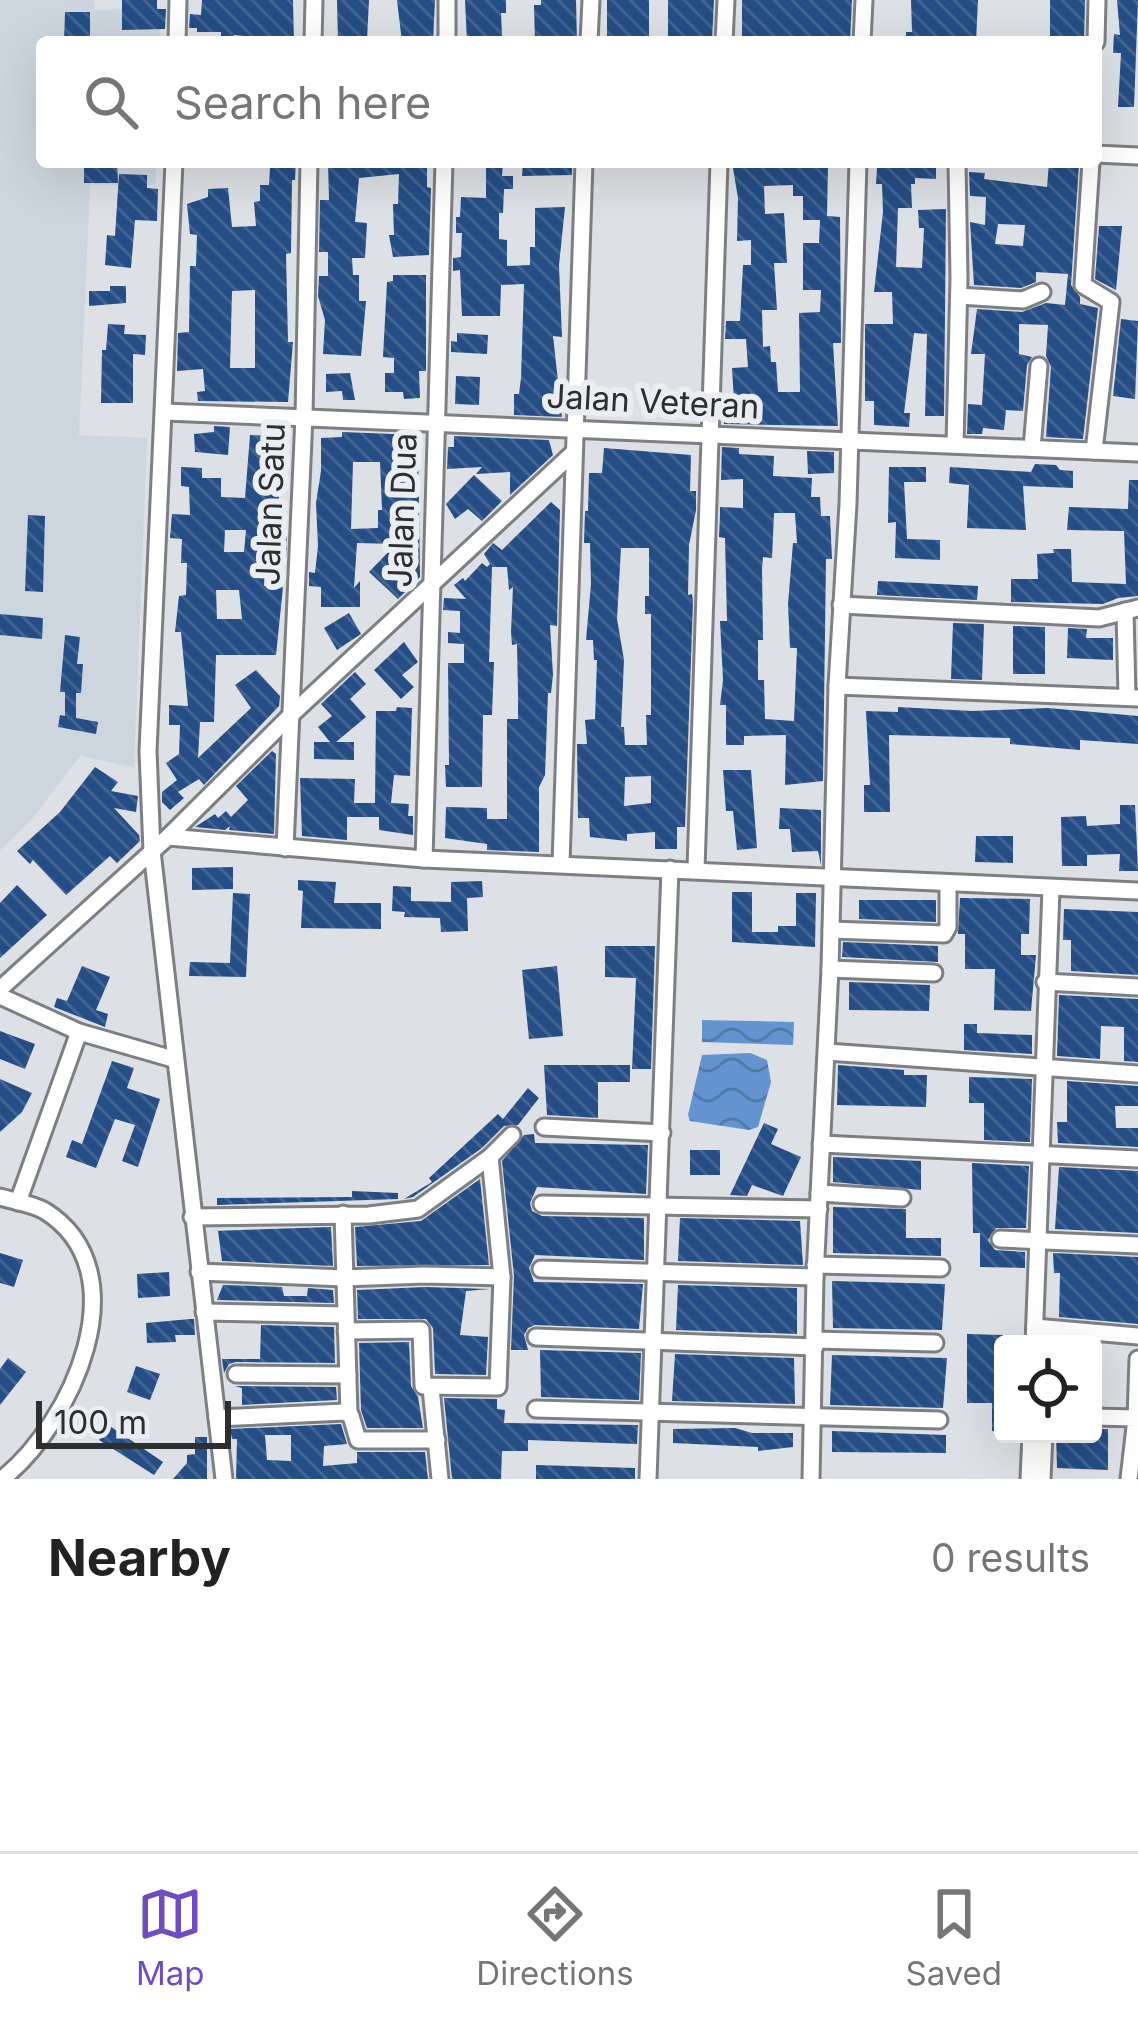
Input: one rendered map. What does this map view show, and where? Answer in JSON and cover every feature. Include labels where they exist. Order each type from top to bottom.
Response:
[{"type":"street","points":[[177,36],[178,0]]},
{"type":"street","points":[[313,36],[314,0]]},
{"type":"street","points":[[447,0],[447,36]]},
{"type":"street","points":[[589,36],[591,0]]},
{"type":"street","points":[[724,36],[726,0]]},
{"type":"street","points":[[862,36],[864,0]]},
{"type":"street","points":[[1096,36],[1097,0]]},
{"type":"street","points":[[1102,154],[1138,156]]},
{"type":"street","points":[[174,168],[148,751],[152,851],[172,1060],[224,1479]]},
{"type":"street","name":"Jalan Satu","points":[[285,848],[304,416],[309,168]]},
{"type":"street","name":"Jalan Dua","points":[[424,860],[444,168]]},
{"type":"street","points":[[561,864],[584,168]]},
{"type":"street","points":[[696,869],[719,168]]},
{"type":"street","points":[[811,1479],[858,168]]},
{"type":"street","points":[[955,444],[957,168]]},
{"type":"street","points":[[1091,168],[1083,285],[1111,302],[1094,452]]},
{"type":"street","points":[[959,296],[1023,300],[1042,292]]},
{"type":"street","points":[[1032,448],[1039,366]]},
{"type":"street","name":"Jalan Veteran","points":[[165,412],[1138,453]]},
{"type":"street","points":[[172,1060],[79,1032],[0,992],[572,454]]},
{"type":"street","points":[[837,686],[1132,698],[1131,609],[1099,618],[841,605]]},
{"type":"street","points":[[168,837],[424,860],[1138,891]]},
{"type":"street","points":[[648,1479],[670,869]]},
{"type":"street","points":[[831,930],[944,934],[948,884]]},
{"type":"street","points":[[1034,1335],[1051,889]]},
{"type":"street","points":[[830,969],[934,973]]},
{"type":"street","points":[[1046,982],[1138,987]]},
{"type":"street","points":[[18,1202],[79,1032]]},
{"type":"street","points":[[826,1052],[1138,1074]]},
{"type":"street","points":[[544,1127],[662,1133]]},
{"type":"street","points":[[192,1217],[397,1213],[418,1208],[490,1157],[512,1135]]},
{"type":"street","points":[[821,1144],[1138,1159]]},
{"type":"street","points":[[204,1312],[421,1330],[420,1383],[431,1388],[498,1388],[502,1277],[490,1157]]},
{"type":"street","points":[[0,1197],[44,1210],[81,1249],[93,1287],[94,1316],[56,1417],[2,1479]]},
{"type":"street","points":[[542,1204],[902,1198]]},
{"type":"street","points":[[343,1214],[349,1413],[358,1440],[436,1440]]},
{"type":"street","points":[[1000,1239],[1138,1245]]},
{"type":"street","points":[[541,1269],[654,1273],[940,1268]]},
{"type":"street","points":[[199,1272],[344,1278],[502,1277]]},
{"type":"street","points":[[1102,1336],[1138,1336]]},
{"type":"street","points":[[536,1337],[935,1343]]},
{"type":"street","points":[[1129,1479],[1138,1359]]},
{"type":"street","points":[[236,1374],[347,1375]]},
{"type":"street","points":[[431,1388],[440,1479]]},
{"type":"street","points":[[536,1408],[939,1420]]},
{"type":"street","points":[[217,1418],[349,1413]]},
{"type":"street","points":[[1102,1417],[1136,1418]]},
{"type":"street","points":[[1029,1479],[1030,1443]]},
{"type":"street","points":[[1042,1479],[1044,1443]]},
{"type":"shaded area","points":[[0,0],[94,0],[95,10],[161,8],[160,36],[36,36],[36,168],[156,168],[155,185],[90,185],[79,435],[147,438],[134,767],[80,756],[31,820],[0,850]]},
{"type":"water","points":[[702,1020],[794,1022],[793,1045],[702,1042]]},
{"type":"water","points":[[750,1053],[767,1060],[771,1082],[758,1127],[749,1130],[690,1121],[702,1055]]},
{"type":"building","points":[[122,0],[157,0],[157,9],[166,9],[165,29],[122,30]]},
{"type":"building","points":[[202,0],[293,0],[294,36],[221,36],[221,32],[189,28],[190,14],[201,15]]},
{"type":"building","points":[[337,0],[369,0],[367,36],[338,36]]},
{"type":"building","points":[[397,0],[435,0],[433,36],[401,36]]},
{"type":"building","points":[[465,0],[506,0],[502,36],[467,36]]},
{"type":"building","points":[[541,0],[576,0],[577,36],[535,36],[534,5],[541,5]]},
{"type":"building","points":[[607,0],[649,0],[649,36],[607,36]]},
{"type":"building","points":[[668,0],[714,0],[712,36],[668,36]]},
{"type":"building","points":[[742,0],[852,0],[850,36],[742,36]]},
{"type":"building","points":[[911,0],[978,0],[976,36],[906,36],[912,32]]},
{"type":"building","points":[[1050,0],[1085,0],[1084,36],[1050,36]]},
{"type":"building","points":[[1117,0],[1138,0],[1134,107],[1118,107],[1121,53],[1113,53],[1114,34],[1120,35]]},
{"type":"building","points":[[65,12],[90,12],[90,36],[64,36]]},
{"type":"building","points":[[84,168],[117,168],[118,183],[84,183]]},
{"type":"building","points":[[270,168],[296,168],[291,253],[286,254],[288,342],[293,342],[288,402],[198,401],[197,392],[205,391],[203,369],[177,371],[178,333],[189,332],[190,266],[196,266],[197,235],[190,234],[187,204],[208,197],[208,189],[228,188],[232,227],[256,226],[254,202],[260,201],[260,185],[269,185]],"holes":[[[255,290],[255,368],[230,368],[232,291]]]},
{"type":"building","points":[[328,168],[427,168],[429,255],[393,257],[389,235],[394,235],[399,174],[359,178],[355,222],[367,223],[365,258],[352,258],[353,275],[359,275],[359,301],[366,301],[361,356],[323,354],[325,320],[318,296],[319,276],[328,276],[328,252],[319,252],[320,200],[329,200]]},
{"type":"building","points":[[486,168],[503,168],[502,176],[513,176],[513,189],[504,189],[503,213],[499,213],[499,239],[507,240],[507,266],[530,265],[535,208],[565,207],[559,265],[562,337],[553,336],[562,417],[514,415],[514,394],[519,394],[521,378],[524,284],[501,285],[500,316],[462,316],[460,270],[453,271],[453,258],[461,257],[462,233],[456,233],[456,217],[460,217],[461,197],[486,198]]},
{"type":"building","points":[[523,168],[572,168],[572,175],[522,176]]},
{"type":"building","points":[[733,168],[828,168],[827,216],[840,217],[841,343],[833,343],[838,426],[724,424],[723,401],[734,401],[732,368],[748,367],[746,339],[725,339],[726,321],[740,321],[743,265],[751,265],[751,240],[737,241]],"holes":[[[793,185],[793,196],[803,196],[803,220],[820,220],[819,243],[803,243],[803,290],[821,290],[820,312],[799,313],[800,392],[778,392],[776,362],[771,362],[770,346],[763,347],[762,310],[777,310],[774,263],[787,263],[784,213],[765,214],[764,186]]]},
{"type":"building","points":[[877,168],[936,168],[936,179],[915,178],[911,184],[912,208],[898,208],[896,267],[922,268],[924,228],[919,228],[918,210],[946,209],[944,416],[925,416],[927,334],[914,333],[904,413],[910,413],[909,427],[874,425],[874,401],[865,401],[865,324],[893,324],[892,292],[874,292],[883,212]]},
{"type":"building","points":[[1049,168],[1079,168],[1071,285],[1080,304],[1098,308],[1083,439],[1046,437],[1051,367],[1046,356],[1048,325],[1019,324],[1019,354],[1032,357],[1027,365],[1023,411],[1006,410],[1004,430],[983,428],[982,434],[967,434],[968,404],[982,405],[985,354],[971,354],[977,309],[1022,312],[1046,303],[1065,305],[1068,274],[1036,272],[1036,282],[1021,288],[974,285],[970,222],[985,225],[986,197],[970,196],[969,172],[985,173],[984,179],[1047,187]],"holes":[[[998,224],[1025,225],[1023,246],[995,244]]]},
{"type":"building","points":[[119,174],[147,175],[147,188],[158,189],[157,221],[135,220],[131,268],[105,265],[107,235],[115,236]]},
{"type":"building","points":[[1099,226],[1122,226],[1116,290],[1095,279]]},
{"type":"building","points":[[393,275],[426,275],[426,371],[419,371],[420,398],[404,399],[403,392],[385,392],[385,373],[394,373],[394,358],[383,357],[387,282],[393,281]]},
{"type":"building","points":[[110,286],[126,286],[126,303],[89,306],[89,291],[110,291]]},
{"type":"building","points":[[1121,319],[1138,321],[1135,399],[1113,396]]},
{"type":"building","points":[[108,324],[125,325],[124,334],[146,335],[145,355],[133,354],[133,403],[101,403],[102,350],[106,350]]},
{"type":"building","points":[[457,333],[488,335],[487,354],[451,352]]},
{"type":"building","points":[[350,373],[355,400],[343,400],[342,391],[326,392],[326,374]]},
{"type":"building","points":[[456,376],[480,377],[479,405],[455,404]]},
{"type":"building","points":[[214,426],[230,427],[228,455],[195,452],[194,434],[214,432]]},
{"type":"building","points":[[342,432],[418,435],[420,577],[398,599],[369,572],[396,544],[357,543],[354,588],[360,581],[360,607],[321,607],[321,587],[309,586],[318,546],[321,438],[342,437]],"holes":[[[353,462],[380,462],[378,528],[351,529]]]},
{"type":"building","points":[[250,435],[282,436],[277,534],[287,534],[286,559],[265,558],[264,586],[283,587],[276,655],[216,655],[214,722],[200,722],[198,758],[251,708],[235,685],[256,670],[280,696],[279,706],[204,785],[199,779],[178,792],[184,798],[170,810],[162,802],[162,792],[177,780],[166,763],[179,754],[180,725],[169,725],[169,705],[188,706],[181,632],[175,632],[179,596],[186,595],[187,563],[181,563],[182,539],[170,538],[172,514],[190,515],[189,487],[181,486],[181,467],[202,468],[202,478],[221,478],[221,497],[245,498]],"holes":[[[225,530],[246,530],[244,552],[224,552]],[[216,590],[239,590],[242,619],[217,619]]]},
{"type":"building","points":[[454,436],[549,440],[553,455],[510,495],[510,472],[476,474],[482,467],[447,469]]},
{"type":"building","points":[[722,447],[739,448],[739,454],[774,456],[773,476],[812,478],[811,497],[820,497],[821,516],[830,516],[823,781],[785,785],[786,735],[744,736],[744,745],[726,745],[726,705],[720,705],[720,621],[727,621],[720,507],[743,508],[743,479],[721,480]],"holes":[[[774,513],[795,513],[797,543],[793,543],[788,604],[790,648],[797,648],[794,721],[765,719],[764,680],[758,680],[763,557],[772,558]]]},
{"type":"building","points":[[604,448],[691,455],[690,491],[696,491],[696,510],[689,545],[688,595],[692,594],[693,602],[685,827],[677,827],[677,849],[655,849],[655,832],[627,834],[627,841],[590,837],[589,818],[578,818],[577,744],[587,744],[585,720],[595,719],[597,660],[593,640],[586,640],[591,584],[590,543],[584,543],[585,511],[589,473],[602,473]],"holes":[[[621,548],[649,548],[645,614],[651,614],[651,715],[646,715],[647,745],[625,745],[621,727],[624,660],[617,619]],[[651,776],[651,803],[624,806],[625,777]]]},
{"type":"building","points":[[807,451],[834,452],[834,473],[808,474]]},
{"type":"building","points":[[1035,464],[1073,471],[1073,488],[1023,486],[1026,530],[967,528],[969,485],[949,483],[950,467],[1031,472]]},
{"type":"building","points":[[889,467],[926,467],[926,482],[904,482],[907,539],[940,540],[940,560],[895,558],[896,522],[888,523]]},
{"type":"building","points":[[474,475],[502,501],[482,521],[468,509],[455,519],[446,504]]},
{"type":"building","points":[[1129,480],[1138,480],[1138,596],[1103,604],[1011,602],[1011,579],[1038,579],[1037,554],[1054,553],[1053,549],[1071,549],[1072,582],[1126,584],[1124,531],[1067,530],[1069,507],[1128,509]]},
{"type":"building","points":[[551,502],[560,510],[557,626],[550,625],[553,675],[545,775],[539,787],[539,852],[487,850],[487,844],[445,838],[446,807],[487,808],[487,819],[507,819],[507,719],[518,719],[518,694],[517,644],[512,645],[511,632],[513,587],[509,590],[507,567],[492,567],[492,715],[483,715],[482,787],[446,787],[448,663],[464,663],[464,644],[448,643],[448,632],[460,633],[460,611],[443,610],[444,598],[466,599],[454,585],[465,581],[482,563],[487,567],[484,554],[493,543],[502,550]]},
{"type":"building","points":[[28,515],[45,516],[43,592],[25,591]]},
{"type":"building","points":[[878,581],[978,586],[977,600],[877,595]]},
{"type":"building","points":[[349,613],[361,634],[337,650],[324,628]]},
{"type":"building","points":[[0,614],[43,618],[42,639],[0,635]]},
{"type":"building","points":[[953,623],[984,624],[982,680],[951,679]]},
{"type":"building","points":[[1013,626],[1045,627],[1045,674],[1013,674]]},
{"type":"building","points":[[1068,628],[1087,629],[1086,638],[1113,638],[1113,660],[1067,658]]},
{"type":"building","points":[[65,635],[80,637],[77,664],[83,664],[76,718],[98,722],[96,734],[58,727],[60,715],[65,716],[65,692],[60,692]]},
{"type":"building","points":[[404,642],[418,662],[402,675],[414,687],[401,699],[374,670]]},
{"type":"building","points":[[355,672],[366,684],[350,699],[366,717],[336,742],[354,742],[354,760],[314,759],[314,742],[330,742],[318,727],[332,716],[321,704]]},
{"type":"building","points":[[397,707],[412,708],[410,776],[394,775],[391,803],[409,804],[413,835],[379,830],[379,817],[347,817],[347,840],[302,836],[300,778],[355,779],[354,803],[375,803],[376,711],[396,711]]},
{"type":"building","points":[[898,707],[1048,708],[1138,716],[1138,744],[1080,740],[1080,750],[1010,744],[1010,738],[889,735],[890,812],[864,812],[864,785],[870,785],[866,711],[898,712]]},
{"type":"building","points":[[272,751],[276,754],[274,834],[229,830],[230,826],[225,830],[195,827],[215,814],[218,818],[226,811],[231,817],[248,800],[236,786]]},
{"type":"building","points":[[95,767],[118,782],[111,791],[138,796],[136,812],[114,808],[140,841],[117,863],[110,856],[66,895],[33,860],[30,864],[17,851],[60,812]]},
{"type":"building","points":[[723,770],[751,770],[757,848],[737,850],[733,811],[726,811]]},
{"type":"building","points":[[1120,805],[1135,805],[1138,871],[1119,871],[1120,854],[1087,855],[1087,866],[1062,866],[1061,817],[1086,816],[1087,826],[1120,824]]},
{"type":"building","points":[[780,808],[821,810],[821,865],[818,851],[792,852],[790,829],[779,829]]},
{"type":"building","points":[[976,836],[1013,836],[1013,863],[975,862]]},
{"type":"building","points":[[233,867],[233,889],[192,890],[192,868]]},
{"type":"building","points":[[298,880],[336,882],[334,903],[381,903],[381,929],[301,928],[303,891],[298,890]]},
{"type":"building","points":[[482,881],[483,897],[467,898],[468,931],[441,932],[440,918],[404,917],[405,912],[392,911],[393,886],[411,887],[411,901],[451,902],[451,882]]},
{"type":"building","points":[[17,885],[47,915],[0,958],[0,903]]},
{"type":"building","points":[[732,892],[752,892],[752,932],[796,926],[796,893],[816,893],[815,947],[732,942]]},
{"type":"building","points":[[233,893],[250,894],[246,977],[189,976],[190,962],[230,963]]},
{"type":"building","points":[[960,898],[1030,899],[1029,934],[1021,934],[1021,955],[1036,955],[1031,1011],[994,1010],[995,969],[965,969],[965,934],[958,934]]},
{"type":"building","points":[[859,900],[936,900],[936,922],[859,919]]},
{"type":"building","points":[[1064,909],[1138,912],[1138,975],[1071,971],[1071,940],[1063,940]]},
{"type":"building","points":[[843,942],[938,946],[938,962],[842,957]]},
{"type":"building","points":[[605,946],[655,946],[651,1069],[632,1069],[636,978],[605,977]]},
{"type":"building","points":[[82,966],[110,977],[96,1010],[108,1014],[105,1027],[54,1007],[57,998],[67,1001]]},
{"type":"building","points":[[557,966],[563,1036],[529,1039],[522,970]]},
{"type":"building","points":[[849,982],[930,985],[929,1011],[849,1010]]},
{"type":"building","points":[[1059,995],[1138,999],[1138,1062],[1124,1061],[1124,1027],[1101,1026],[1100,1059],[1057,1056]]},
{"type":"building","points":[[964,1024],[977,1024],[977,1033],[1032,1035],[1032,1054],[964,1050]]},
{"type":"building","points":[[0,1031],[35,1044],[25,1069],[0,1059]]},
{"type":"building","points":[[112,1061],[134,1068],[127,1088],[160,1099],[138,1167],[122,1161],[135,1125],[115,1119],[96,1168],[66,1157],[72,1140],[82,1144]]},
{"type":"building","points":[[544,1065],[630,1065],[630,1082],[598,1082],[598,1118],[547,1115]]},
{"type":"building","points":[[838,1065],[927,1075],[926,1107],[837,1105]]},
{"type":"building","points":[[969,1077],[1032,1079],[1030,1142],[984,1140],[984,1103],[969,1103]]},
{"type":"building","points":[[0,1079],[32,1093],[22,1112],[0,1132]]},
{"type":"building","points":[[1067,1081],[1138,1086],[1138,1106],[1115,1106],[1116,1128],[1138,1128],[1138,1147],[1058,1143],[1057,1122],[1067,1122]]},
{"type":"building","points":[[528,1088],[539,1098],[518,1125],[504,1126],[482,1148],[413,1197],[404,1199],[432,1182],[429,1178],[498,1114],[503,1119]]},
{"type":"building","points":[[764,1123],[778,1129],[771,1144],[801,1157],[783,1196],[752,1185],[747,1196],[730,1195]]},
{"type":"building","points":[[534,1134],[535,1143],[648,1145],[646,1194],[537,1187],[530,1203],[532,1211],[542,1216],[644,1218],[644,1260],[535,1255],[529,1268],[534,1282],[643,1284],[639,1329],[535,1325],[524,1335],[528,1350],[511,1350],[514,1276],[502,1161],[524,1135]]},
{"type":"building","points":[[690,1150],[720,1150],[720,1175],[690,1175]]},
{"type":"building","points":[[833,1157],[921,1161],[921,1190],[833,1182]]},
{"type":"building","points":[[972,1163],[1029,1166],[1026,1228],[996,1228],[988,1240],[995,1250],[1025,1252],[1025,1268],[980,1267],[980,1233],[973,1233]]},
{"type":"building","points":[[1059,1167],[1138,1171],[1138,1233],[1055,1229]]},
{"type":"building","points":[[480,1179],[489,1265],[357,1266],[355,1227],[421,1221]]},
{"type":"building","points":[[352,1191],[398,1193],[398,1199],[217,1205],[217,1198],[352,1197]]},
{"type":"building","points":[[833,1207],[906,1209],[906,1238],[941,1238],[941,1256],[833,1253]]},
{"type":"building","points":[[680,1218],[800,1221],[803,1265],[678,1261]]},
{"type":"building","points":[[331,1227],[333,1266],[222,1261],[218,1231],[212,1231]]},
{"type":"building","points":[[0,1253],[23,1260],[14,1287],[0,1283]]},
{"type":"building","points":[[1053,1253],[1138,1257],[1138,1324],[1059,1317],[1060,1273],[1054,1273]]},
{"type":"building","points":[[169,1272],[170,1296],[138,1298],[137,1274]]},
{"type":"building","points":[[832,1281],[945,1284],[942,1330],[833,1328]]},
{"type":"building","points":[[223,1285],[282,1287],[284,1296],[307,1296],[308,1288],[333,1290],[334,1303],[217,1300]]},
{"type":"building","points":[[678,1285],[797,1288],[797,1334],[676,1330]]},
{"type":"building","points":[[490,1289],[466,1291],[460,1335],[488,1337],[486,1375],[435,1374],[433,1328],[426,1319],[358,1319],[357,1290]]},
{"type":"building","points":[[194,1319],[195,1335],[175,1335],[176,1342],[147,1343],[146,1323]]},
{"type":"building","points":[[261,1325],[334,1327],[335,1363],[236,1362],[224,1373],[222,1359],[260,1359]]},
{"type":"building","points":[[967,1334],[1003,1335],[994,1335],[994,1431],[992,1403],[967,1403]]},
{"type":"building","points":[[409,1342],[411,1386],[418,1397],[423,1428],[367,1428],[361,1410],[359,1343]]},
{"type":"building","points":[[540,1350],[641,1353],[639,1400],[541,1397]]},
{"type":"building","points":[[675,1354],[794,1358],[795,1404],[672,1401]]},
{"type":"building","points":[[832,1355],[947,1358],[943,1408],[830,1405]]},
{"type":"building","points":[[8,1358],[26,1372],[0,1405],[0,1369]]},
{"type":"building","points":[[136,1366],[160,1374],[150,1400],[127,1392]]},
{"type":"building","points":[[235,1386],[336,1387],[337,1400],[242,1405],[242,1388]]},
{"type":"building","points":[[444,1398],[497,1399],[497,1409],[505,1410],[504,1423],[638,1425],[637,1444],[528,1440],[528,1451],[502,1451],[501,1479],[452,1479]]},
{"type":"building","points":[[341,1424],[347,1444],[324,1446],[323,1466],[357,1463],[357,1452],[425,1452],[428,1479],[236,1479],[237,1439],[232,1439],[230,1429]],"holes":[[[265,1435],[291,1435],[291,1461],[267,1460]]]},
{"type":"building","points":[[110,1426],[163,1462],[154,1475],[99,1440]]},
{"type":"building","points":[[673,1429],[793,1433],[793,1447],[758,1451],[758,1447],[673,1443]]},
{"type":"building","points":[[1102,1429],[1108,1429],[1108,1470],[1057,1468],[1056,1443],[1102,1443]]},
{"type":"building","points":[[832,1431],[946,1435],[946,1453],[832,1452]]},
{"type":"building","points":[[195,1437],[207,1437],[207,1479],[173,1479],[187,1463],[187,1455],[195,1454]]},
{"type":"building","points":[[536,1465],[635,1468],[635,1479],[536,1479]]}]
